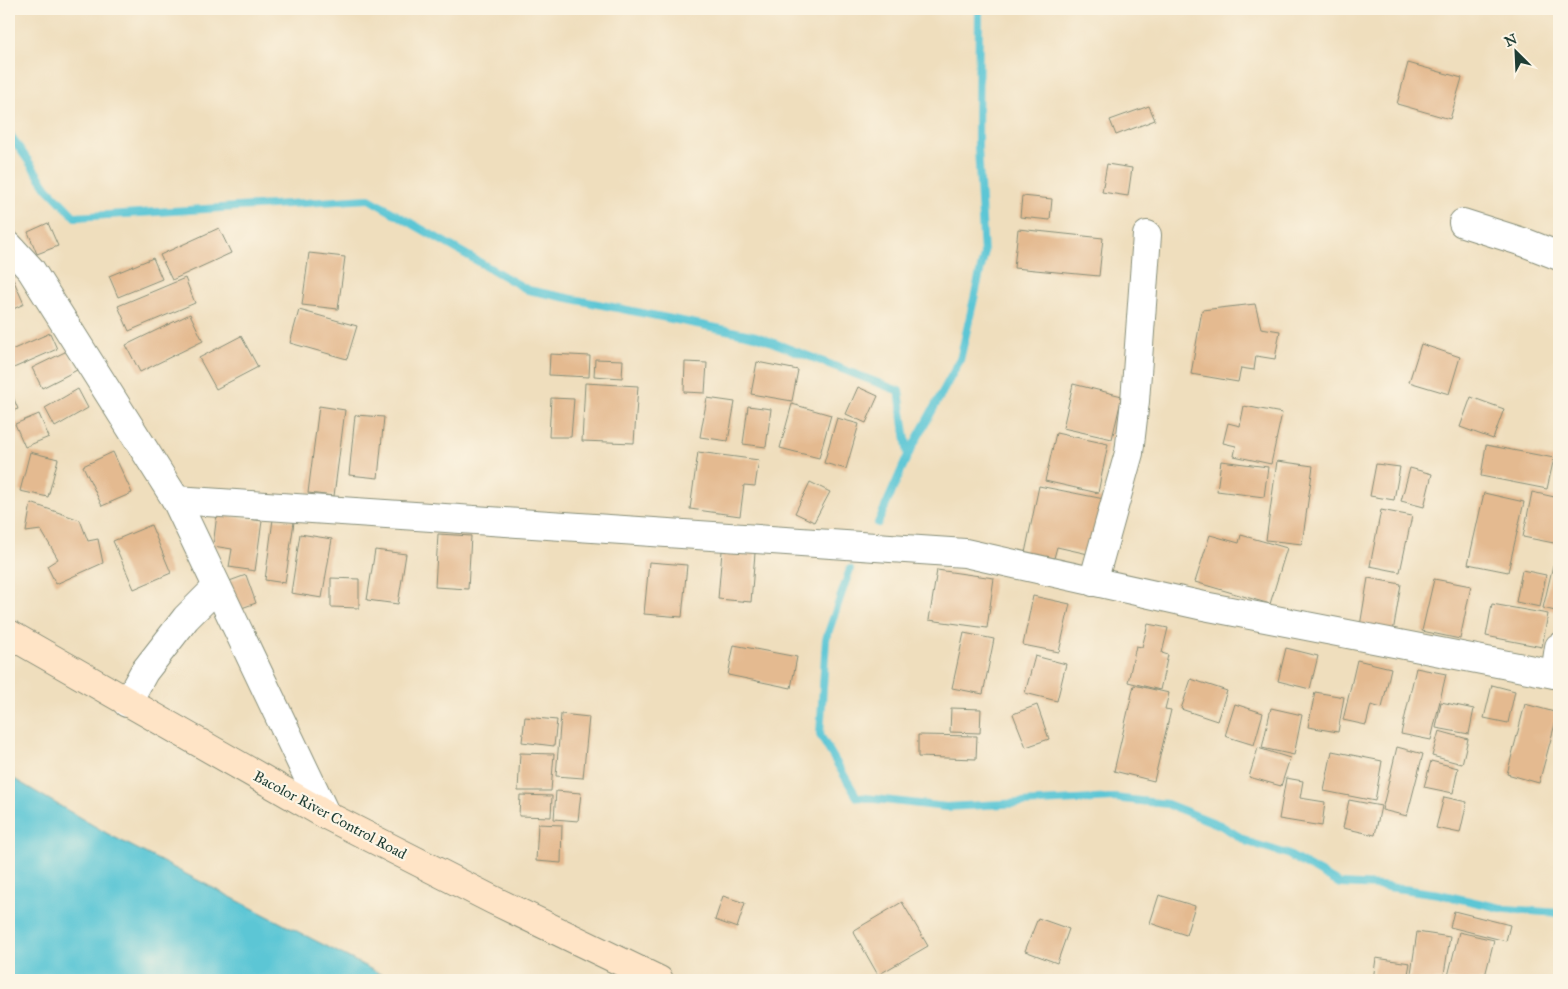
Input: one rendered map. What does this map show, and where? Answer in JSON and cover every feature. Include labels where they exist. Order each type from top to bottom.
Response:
[{"type":"street","points":[[1463,224],[1526,243],[1559,256]]},
{"type":"street","points":[[1094,582],[1129,453],[1135,400],[1147,235]]},
{"type":"street","points":[[9,246],[176,500],[326,815]]},
{"type":"street","points":[[176,500],[965,552],[1204,606],[1557,674],[1559,647]]},
{"type":"street","points":[[127,703],[144,672],[186,618],[217,587]]},
{"type":"street","name":"Bacolor River Control Road","points":[[9,634],[326,815],[493,900],[659,980]]},
{"type":"water","points":[[9,776],[108,834],[392,980],[9,980]]},
{"type":"building","points":[[1408,63],[1462,78],[1450,119],[1397,104]]},
{"type":"building","points":[[1149,106],[1155,120],[1116,135],[1110,120]]},
{"type":"building","points":[[1107,164],[1132,168],[1128,196],[1102,192]]},
{"type":"building","points":[[1022,196],[1052,199],[1050,220],[1020,217]]},
{"type":"building","points":[[48,223],[58,246],[37,254],[28,232]]},
{"type":"building","points":[[219,228],[231,253],[172,280],[160,255]]},
{"type":"building","points":[[1018,229],[1103,238],[1099,276],[1014,268]]},
{"type":"building","points":[[309,253],[345,257],[338,309],[302,305]]},
{"type":"building","points":[[153,258],[162,279],[118,297],[109,276]]},
{"type":"building","points":[[9,270],[24,304],[9,311]]},
{"type":"building","points":[[185,278],[195,303],[129,331],[118,306]]},
{"type":"building","points":[[1255,304],[1261,328],[1280,331],[1275,359],[1256,356],[1254,370],[1241,368],[1238,382],[1191,374],[1202,310]]},
{"type":"building","points":[[299,310],[357,326],[347,359],[290,343]]},
{"type":"building","points":[[190,314],[203,341],[140,372],[126,345]]},
{"type":"building","points":[[50,333],[57,349],[9,370],[9,351]]},
{"type":"building","points":[[241,336],[258,367],[216,389],[199,358]]},
{"type":"building","points":[[1421,344],[1460,357],[1449,394],[1409,382]]},
{"type":"building","points":[[67,351],[77,370],[42,388],[32,368]]},
{"type":"building","points":[[550,354],[590,356],[589,377],[549,375]]},
{"type":"building","points":[[595,359],[623,360],[622,378],[594,376]]},
{"type":"building","points":[[685,362],[707,363],[705,393],[684,392]]},
{"type":"building","points":[[757,362],[798,370],[792,401],[751,394]]},
{"type":"building","points":[[585,383],[638,386],[634,443],[582,441]]},
{"type":"building","points":[[1073,384],[1122,396],[1112,439],[1063,428]]},
{"type":"building","points":[[9,387],[18,409],[9,412]]},
{"type":"building","points":[[858,387],[878,396],[866,423],[846,414]]},
{"type":"building","points":[[78,389],[88,408],[55,427],[45,408]]},
{"type":"building","points":[[1471,397],[1504,409],[1493,439],[1460,427]]},
{"type":"building","points":[[551,398],[574,399],[571,437],[549,437]]},
{"type":"building","points":[[707,398],[735,402],[728,441],[700,437]]},
{"type":"building","points":[[792,404],[831,415],[819,458],[780,448]]},
{"type":"building","points":[[319,406],[345,410],[334,496],[308,493]]},
{"type":"building","points":[[748,406],[771,409],[766,447],[743,444]]},
{"type":"building","points":[[1244,406],[1282,413],[1271,464],[1234,456],[1236,446],[1223,443],[1228,423],[1240,426]]},
{"type":"building","points":[[39,414],[49,437],[25,447],[15,424]]},
{"type":"building","points":[[355,415],[384,417],[378,478],[349,475]]},
{"type":"building","points":[[837,418],[859,424],[846,469],[824,463]]},
{"type":"building","points":[[1056,433],[1108,444],[1098,493],[1045,481]]},
{"type":"building","points":[[1486,445],[1554,458],[1547,489],[1481,476]]},
{"type":"building","points":[[30,452],[58,459],[48,497],[20,491]]},
{"type":"building","points":[[113,452],[132,493],[102,506],[83,466]]},
{"type":"building","points":[[698,452],[759,460],[755,486],[744,485],[740,516],[690,509]]},
{"type":"building","points":[[1221,461],[1268,467],[1264,497],[1217,491]]},
{"type":"building","points":[[1277,461],[1313,466],[1302,544],[1266,540]]},
{"type":"building","points":[[1376,464],[1400,467],[1394,500],[1370,496]]},
{"type":"building","points":[[1410,468],[1432,474],[1424,507],[1401,501]]},
{"type":"building","points":[[810,482],[830,492],[814,522],[795,513]]},
{"type":"building","points":[[1039,486],[1109,500],[1097,556],[1057,547],[1054,558],[1025,553]]},
{"type":"building","points":[[1532,492],[1559,498],[1559,544],[1523,537]]},
{"type":"building","points":[[1484,493],[1524,502],[1508,572],[1468,564]]},
{"type":"building","points":[[31,503],[80,520],[88,541],[98,539],[103,563],[56,584],[47,566],[58,559],[41,530],[26,532]]},
{"type":"building","points":[[1381,510],[1412,516],[1400,572],[1370,566]]},
{"type":"building","points":[[217,514],[262,521],[255,571],[229,567],[232,549],[213,546]]},
{"type":"building","points":[[273,519],[294,522],[285,583],[265,580]]},
{"type":"building","points":[[151,525],[171,573],[134,589],[113,541]]},
{"type":"building","points":[[300,534],[332,539],[322,598],[291,593]]},
{"type":"building","points":[[438,534],[471,536],[468,589],[435,587]]},
{"type":"building","points":[[1210,535],[1239,543],[1241,535],[1287,548],[1270,604],[1195,582]]},
{"type":"building","points":[[375,550],[406,554],[398,604],[367,600]]},
{"type":"building","points":[[722,551],[755,553],[751,602],[718,599]]},
{"type":"building","points":[[649,562],[687,565],[682,617],[644,614]]},
{"type":"building","points":[[1553,565],[1559,567],[1559,612],[1543,608]]},
{"type":"building","points":[[937,570],[994,578],[987,628],[929,620]]},
{"type":"building","points":[[1522,570],[1546,575],[1540,607],[1516,602]]},
{"type":"building","points":[[246,575],[256,603],[233,611],[224,583]]},
{"type":"building","points":[[331,578],[359,579],[359,608],[331,607]]},
{"type":"building","points":[[1368,578],[1401,584],[1393,632],[1360,626]]},
{"type":"building","points":[[1434,579],[1471,586],[1460,639],[1422,631]]},
{"type":"building","points":[[1033,596],[1070,604],[1059,652],[1023,645]]},
{"type":"building","points":[[1492,604],[1548,614],[1542,647],[1486,636]]},
{"type":"building","points":[[1148,624],[1168,628],[1162,653],[1168,655],[1160,690],[1128,682],[1136,646],[1142,647]]},
{"type":"building","points":[[964,633],[994,639],[983,694],[952,688]]},
{"type":"building","points":[[734,645],[797,657],[791,688],[728,675]]},
{"type":"building","points":[[1286,648],[1318,656],[1310,689],[1278,681]]},
{"type":"building","points":[[1035,656],[1066,664],[1057,701],[1025,693]]},
{"type":"building","points":[[1357,660],[1391,668],[1382,708],[1371,705],[1366,725],[1343,720]]},
{"type":"building","points":[[1416,668],[1446,674],[1431,740],[1401,734]]},
{"type":"building","points":[[1191,679],[1227,691],[1217,721],[1181,709]]},
{"type":"building","points":[[1134,685],[1169,693],[1165,709],[1171,710],[1154,781],[1114,771]]},
{"type":"building","points":[[1492,685],[1515,691],[1508,723],[1484,718]]},
{"type":"building","points":[[1315,692],[1344,697],[1338,732],[1308,727]]},
{"type":"building","points":[[1441,702],[1474,709],[1469,734],[1436,728]]},
{"type":"building","points":[[1235,704],[1263,713],[1254,745],[1225,736]]},
{"type":"building","points":[[1525,704],[1558,713],[1539,783],[1507,774]]},
{"type":"building","points":[[1037,705],[1049,739],[1026,747],[1013,714]]},
{"type":"building","points":[[951,708],[981,709],[980,733],[950,732]]},
{"type":"building","points":[[1271,708],[1302,715],[1294,755],[1262,748]]},
{"type":"building","points":[[561,714],[589,717],[583,778],[556,776]]},
{"type":"building","points":[[525,717],[557,720],[554,746],[522,742]]},
{"type":"building","points":[[1439,731],[1468,739],[1462,764],[1432,756]]},
{"type":"building","points":[[918,735],[977,736],[976,759],[918,757]]},
{"type":"building","points":[[1397,747],[1423,754],[1407,816],[1382,810]]},
{"type":"building","points":[[1258,748],[1290,758],[1281,786],[1249,777]]},
{"type":"building","points":[[1332,751],[1382,761],[1375,801],[1324,791]]},
{"type":"building","points":[[520,753],[554,754],[551,791],[518,791]]},
{"type":"building","points":[[1431,761],[1458,768],[1453,793],[1424,787]]},
{"type":"building","points":[[1286,778],[1303,781],[1300,798],[1325,802],[1322,826],[1279,819]]},
{"type":"building","points":[[556,791],[581,793],[578,821],[554,819]]},
{"type":"building","points":[[520,795],[552,796],[551,817],[519,816]]},
{"type":"building","points":[[1444,797],[1467,802],[1460,833],[1436,828]]},
{"type":"building","points":[[1349,800],[1381,806],[1375,835],[1343,828]]},
{"type":"building","points":[[538,824],[562,825],[561,863],[536,861]]},
{"type":"building","points":[[1159,895],[1195,906],[1186,935],[1150,923]]},
{"type":"building","points":[[723,896],[745,903],[737,928],[715,920]]},
{"type":"building","points":[[902,902],[928,946],[878,975],[853,931]]},
{"type":"building","points":[[1454,911],[1510,925],[1506,941],[1450,927]]},
{"type":"building","points":[[1038,918],[1069,929],[1057,963],[1025,951]]},
{"type":"building","points":[[1417,932],[1450,937],[1443,980],[1410,980]]},
{"type":"building","points":[[1459,932],[1494,940],[1484,980],[1447,980]]},
{"type":"building","points":[[1376,958],[1410,963],[1407,980],[1373,980]]},
{"type":"waterway","points":[[908,455],[960,360],[984,255],[978,147],[979,9]]},
{"type":"waterway","points":[[9,133],[47,188],[75,217],[369,199],[528,290],[756,336],[899,391],[908,455],[878,523]]},
{"type":"waterway","points":[[850,569],[826,639],[820,735],[857,797],[946,807],[1114,798],[1167,804],[1220,825],[1248,842],[1287,854],[1340,884],[1381,886],[1439,894],[1505,909],[1559,913]]}]
